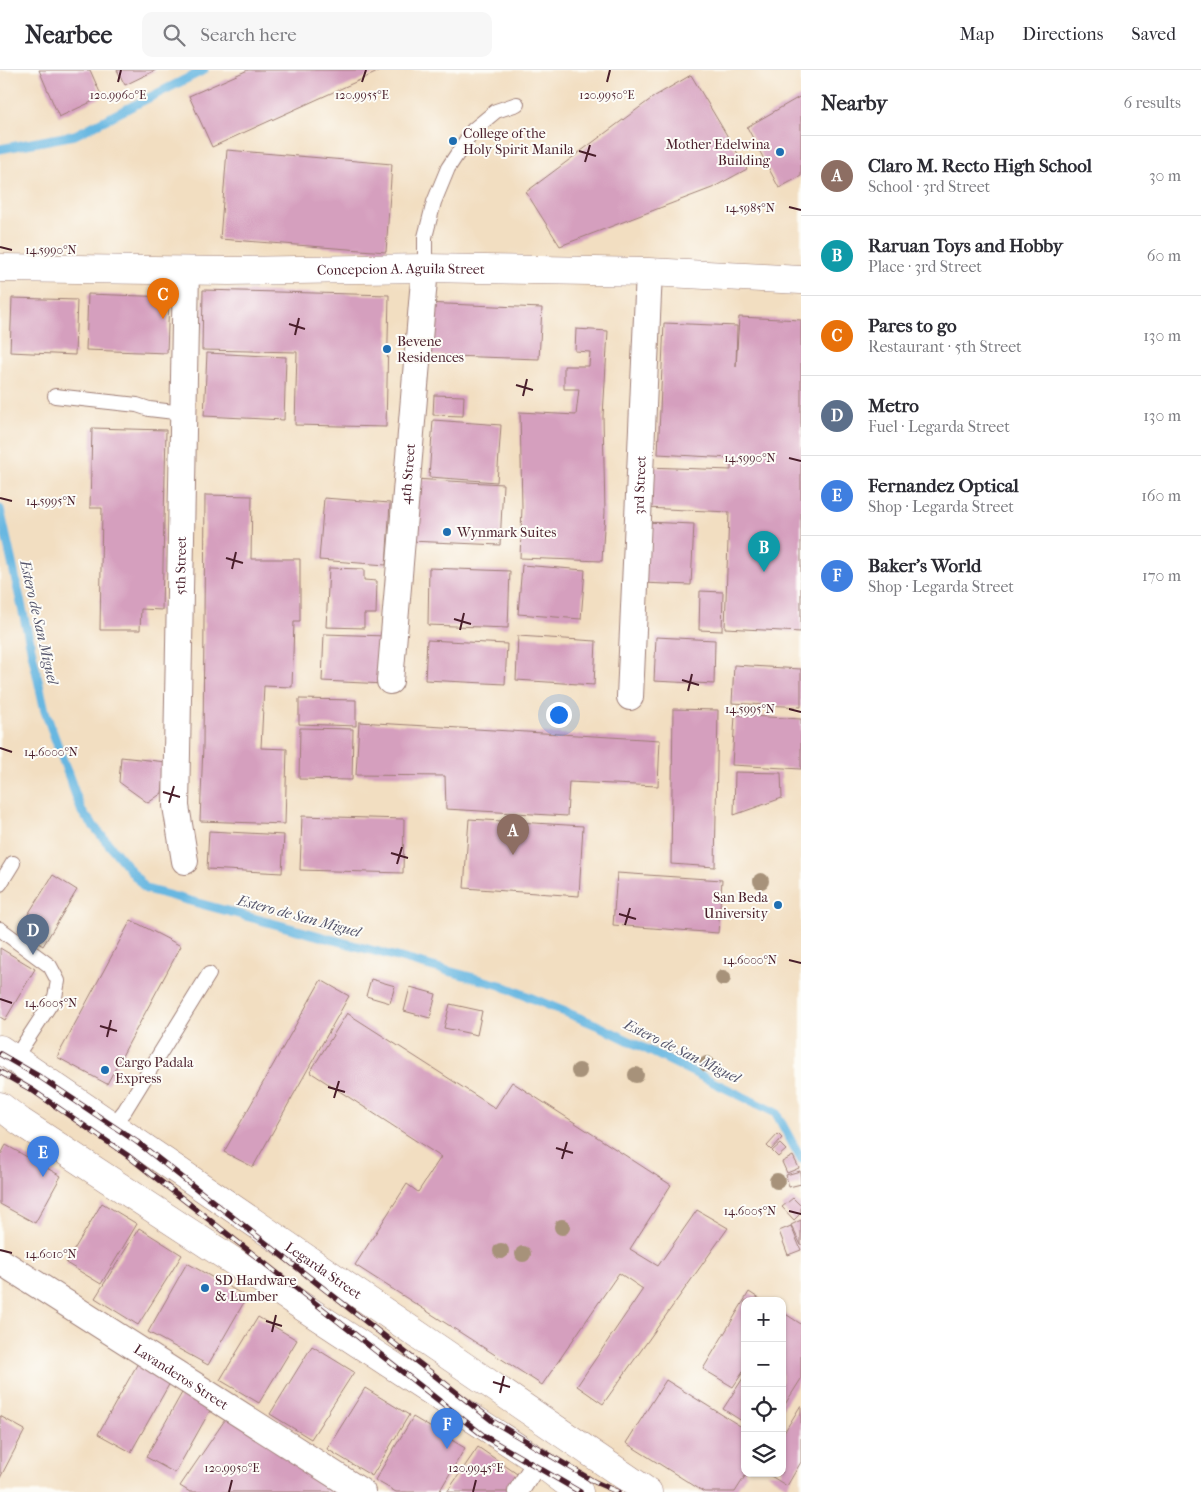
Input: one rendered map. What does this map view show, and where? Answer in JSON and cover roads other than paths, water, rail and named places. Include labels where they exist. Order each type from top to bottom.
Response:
[{"type":"main road","name":"Concepcion A. Aguila Street","points":[[0,268],[229,271],[425,268],[649,272],[801,280]]},
{"type":"main road","name":"Legarda Street","points":[[7,1054],[648,1492]]},
{"type":"main road","points":[[0,1106],[37,1133],[538,1461],[579,1492]]},
{"type":"street","name":"4th Street","points":[[390,681],[425,268]]},
{"type":"street","name":"5th Street","points":[[186,270],[176,806],[186,861]]},
{"type":"street","name":"3rd Street","points":[[630,696],[649,272]]},
{"type":"street","name":"Lavanderos Street","points":[[0,1261],[362,1492]]},
{"type":"street","points":[[518,1492],[538,1461]]},
{"type":"lane","points":[[425,268],[425,237],[434,202],[448,168],[473,130],[496,111],[517,104]]},
{"type":"lane","points":[[55,396],[137,405],[149,409],[183,413]]},
{"type":"lane","points":[[0,884],[13,863]]},
{"type":"lane","points":[[0,929],[50,966],[58,981],[55,997],[7,1054]]},
{"type":"lane","points":[[113,1125],[125,1110],[209,974]]},
{"type":"waterway","points":[[0,149],[75,135],[204,70]]},
{"type":"waterway","name":"Estero de San Miguel","points":[[0,509],[45,711],[82,812],[146,889],[500,985],[599,1026],[776,1113],[801,1159]]},
{"type":"railway","points":[[0,1054],[40,1077],[137,1142],[494,1422],[595,1482],[618,1492]]},
{"type":"railway","points":[[0,1072],[32,1090],[127,1155],[484,1436],[580,1492]]},
{"type":"place","name":"College of the Holy Spirit Manila","points":[[453,141]]},
{"type":"place","name":"Mother Edelwina Building","points":[[780,152]]},
{"type":"place","name":"Pares to go","points":[[163,319]]},
{"type":"place","name":"Bevene Residences","points":[[387,349]]},
{"type":"place","name":"Wynmark Suites","points":[[447,532]]},
{"type":"place","name":"Raruan Toys and Hobby","points":[[764,572]]},
{"type":"place","name":"Claro M. Recto High School","points":[[513,855]]},
{"type":"place","name":"San Beda University","points":[[778,905]]},
{"type":"place","name":"Metro","points":[[33,955]]},
{"type":"place","name":"Cargo Padala Express","points":[[105,1070]]},
{"type":"place","name":"Fernandez Optical","points":[[43,1177]]},
{"type":"place","name":"SD Hardware & Lumber","points":[[205,1288]]},
{"type":"place","name":"Baker's World","points":[[447,1449]]}]
